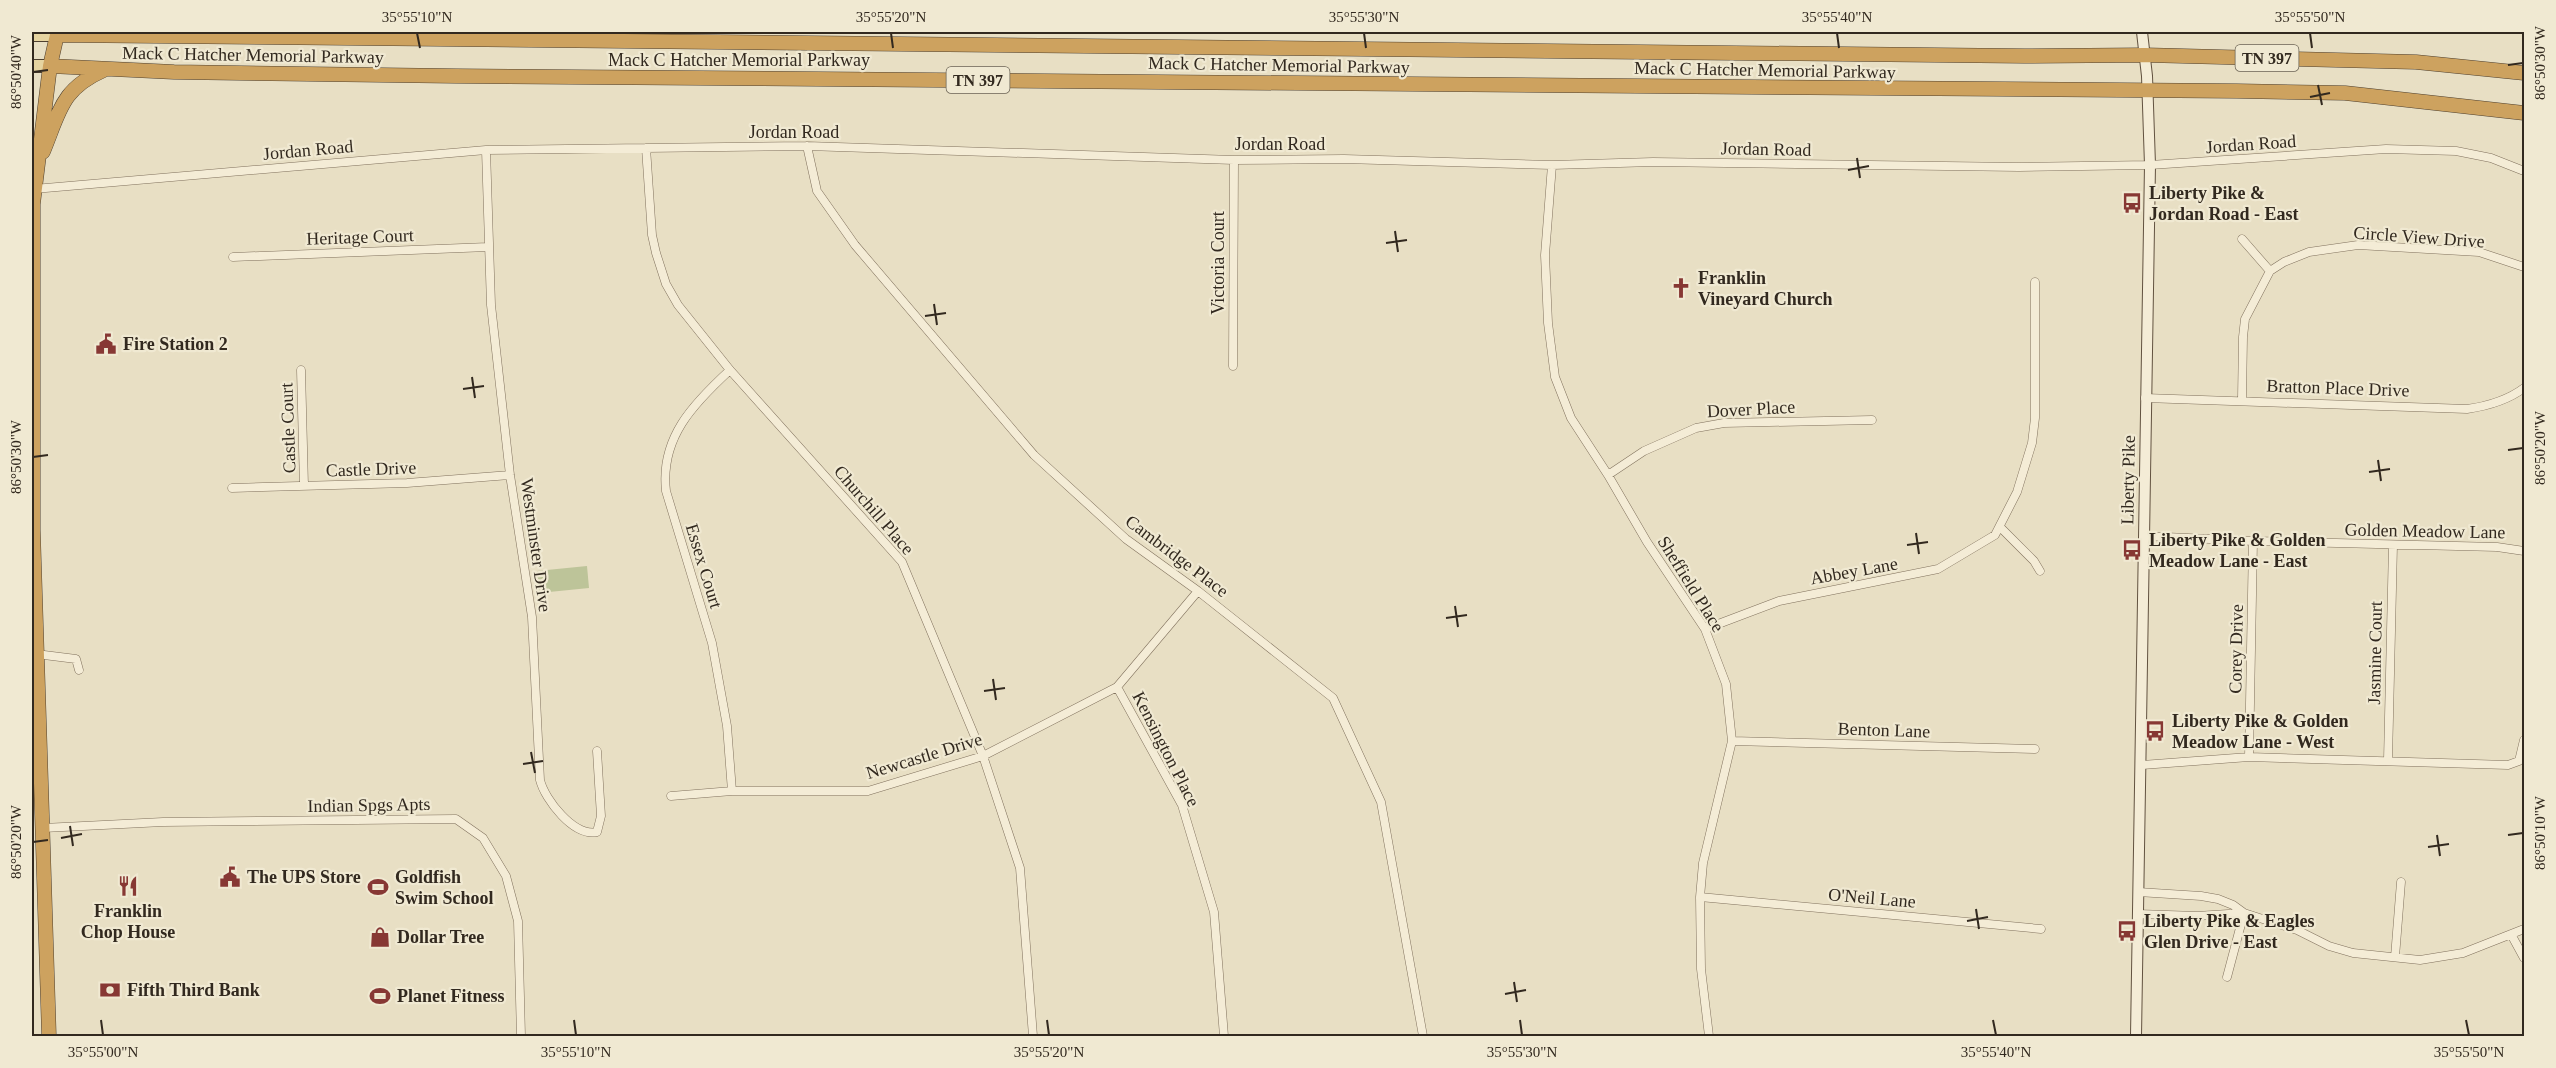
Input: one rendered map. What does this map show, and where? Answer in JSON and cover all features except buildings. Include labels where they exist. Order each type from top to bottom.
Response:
[{"type":"highway","name":"Mack C Hatcher Memorial Parkway","points":[[57,33],[2012,56],[2145,55],[2416,62],[2524,73]]},
{"type":"highway","points":[[34,189],[50,66],[57,33]]},
{"type":"highway","name":"Mack C Hatcher Memorial Parkway","points":[[50,66],[455,76],[2345,93],[2524,113]]},
{"type":"highway","points":[[36,170],[65,99],[77,84],[105,69]]},
{"type":"highway","points":[[32,128],[35,654],[49,1036]]},
{"type":"main road","name":"Mack C Hatcher Memorial Parkway","points":[[32,35],[57,33]]},
{"type":"main road","name":"Mack C Hatcher Memorial Parkway","points":[[32,66],[50,66]]},
{"type":"street","name":"Liberty Pike","points":[[2136,1036],[2150,165],[2148,90],[2142,32]]},
{"type":"street","name":"Jordan Road","points":[[34,189],[486,150],[807,146],[1234,160],[1344,159],[1552,165],[1653,162],[2019,167],[2150,165],[2395,150],[2456,151],[2491,158],[2524,171]]},
{"type":"street","name":"Cambridge Place","points":[[807,146],[818,191],[855,245],[1035,456],[1126,539],[1198,591],[1334,698],[1381,802],[1423,1036]]},
{"type":"street","name":"Churchill Place","points":[[646,148],[652,235],[666,284],[678,305],[730,370],[902,562],[983,756],[1020,868],[1033,1036]]},
{"type":"street","name":"Westminster Drive","points":[[486,150],[491,305],[510,475],[532,617],[540,780],[543,792],[555,807],[580,831],[589,834],[597,832],[601,816],[597,751]]},
{"type":"street","name":"Victoria Court","points":[[1233,366],[1234,160]]},
{"type":"street","name":"Sheffield Place","points":[[1552,165],[1545,255],[1548,323],[1555,377],[1571,418],[1647,542],[1705,629],[1726,684],[1732,741],[1703,863],[1700,897],[1701,969],[1709,1036]]},
{"type":"street","points":[[2242,239],[2270,271],[2246,319],[2242,338],[2242,399]]},
{"type":"street","name":"Circle View Drive","points":[[2270,271],[2284,262],[2309,252],[2358,245],[2479,252],[2524,267]]},
{"type":"street","name":"Heritage Court","points":[[233,257],[488,247]]},
{"type":"street","name":"Abbey Lane","points":[[1705,629],[1779,601],[1938,569],[1995,535],[2017,492],[2032,443],[2035,418],[2035,282]]},
{"type":"street","name":"Castle Court","points":[[301,370],[304,486]]},
{"type":"street","name":"Essex Court","points":[[730,370],[708,390],[681,422],[670,446],[665,477],[666,492],[712,643],[727,726],[732,791]]},
{"type":"street","name":"Bratton Place Drive","points":[[2145,398],[2242,399],[2467,409],[2485,406],[2514,395],[2524,388]]},
{"type":"street","name":"Dover Place","points":[[1608,475],[1644,451],[1696,428],[1724,423],[1872,420]]},
{"type":"street","name":"Castle Drive","points":[[232,488],[459,480],[510,475]]},
{"type":"street","points":[[2000,526],[2034,561],[2040,571]]},
{"type":"street","name":"Golden Meadow Lane","points":[[2144,536],[2253,542],[2497,547],[2524,551]]},
{"type":"street","name":"Corey Drive","points":[[2249,757],[2253,542]]},
{"type":"street","name":"Jasmine Court","points":[[2388,760],[2393,545]]},
{"type":"street","name":"Newcastle Drive","points":[[671,796],[732,791],[868,791],[983,756],[1117,687],[1198,591]]},
{"type":"street","points":[[35,654],[76,659],[79,670]]},
{"type":"street","name":"Kensington Place","points":[[1117,687],[1182,805],[1214,912],[1224,1036]]},
{"type":"street","points":[[2142,765],[2249,757],[2508,765],[2519,761],[2524,740]]},
{"type":"street","name":"Benton Lane","points":[[1732,741],[2035,749]]},
{"type":"street","name":"Indian Spgs Apts","points":[[43,828],[163,822],[456,819],[483,838],[506,876],[518,921],[521,1036]]},
{"type":"street","points":[[2395,957],[2401,882]]},
{"type":"street","points":[[2138,892],[2218,899],[2233,905],[2244,913],[2297,930],[2337,948],[2420,960],[2463,953],[2524,930]]},
{"type":"street","name":"O'Neil Lane","points":[[1700,897],[2042,929]]},
{"type":"street","points":[[2138,914],[2197,916],[2244,913]]},
{"type":"street","points":[[2227,977],[2244,913]]},
{"type":"street","points":[[2512,936],[2524,958]]},
{"type":"green space","points":[[587,566],[589,588],[539,593],[537,571]]},
{"type":"place","name":"Liberty Pike & Jordan Road - East","points":[[2132,203]]},
{"type":"place","name":"Franklin Vineyard Church","points":[[1681,288]]},
{"type":"place","name":"Fire Station 2","points":[[106,344]]},
{"type":"place","name":"Liberty Pike & Golden Meadow Lane - East","points":[[2132,550]]},
{"type":"place","name":"Liberty Pike & Golden Meadow Lane - West","points":[[2155,731]]},
{"type":"place","name":"The UPS Store","points":[[230,877]]},
{"type":"place","name":"Franklin Chop House","points":[[128,886]]},
{"type":"place","name":"Goldfish Swim School","points":[[378,887]]},
{"type":"place","name":"Liberty Pike & Eagles Glen Drive - East","points":[[2127,931]]},
{"type":"place","name":"Dollar Tree","points":[[380,937]]},
{"type":"place","name":"Fifth Third Bank","points":[[110,990]]},
{"type":"place","name":"Planet Fitness","points":[[380,996]]}]
